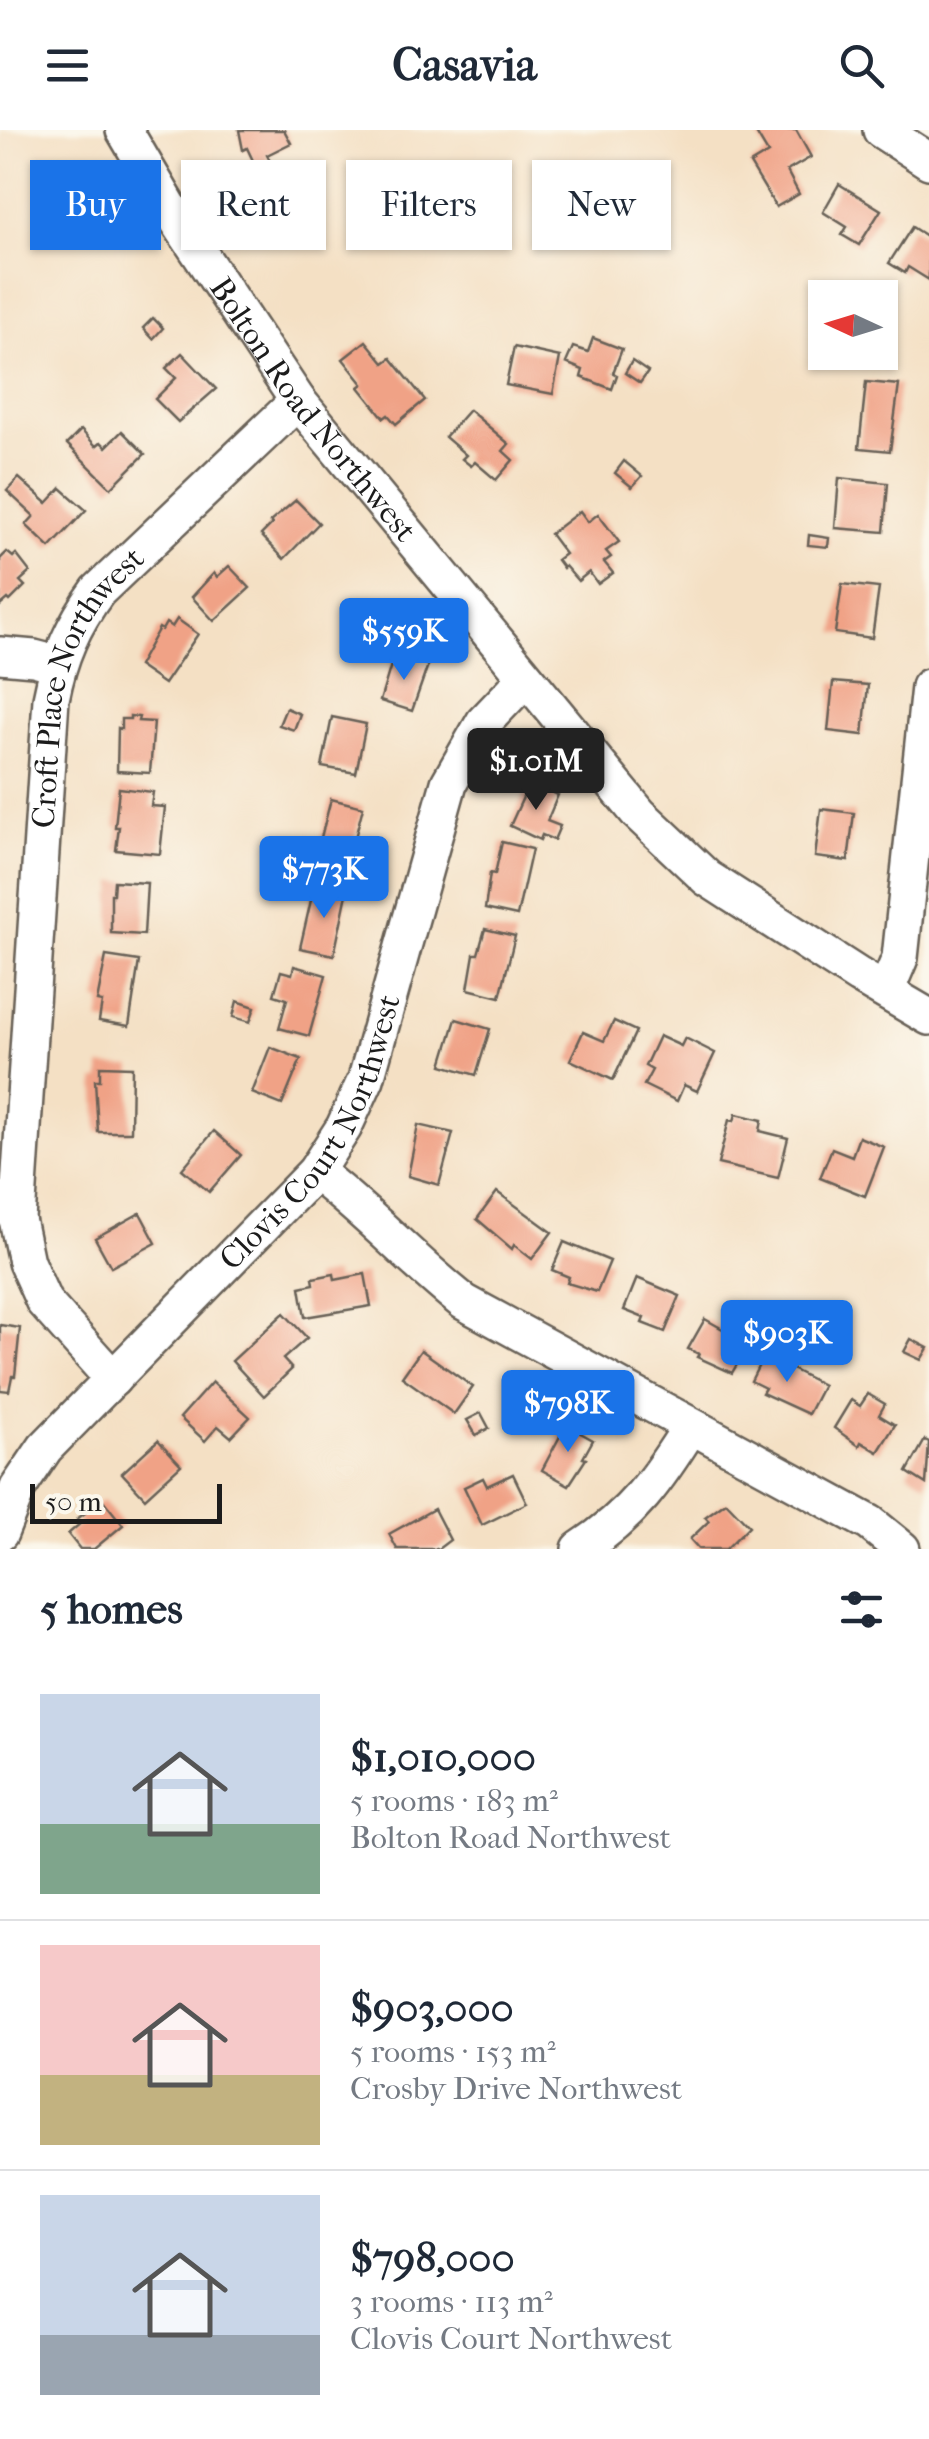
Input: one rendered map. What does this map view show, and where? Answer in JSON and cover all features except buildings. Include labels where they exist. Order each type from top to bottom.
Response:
[{"type":"street","name":"Bolton Road Northwest","points":[[124,130],[174,215],[298,400],[639,814],[707,878],[929,1017]]},
{"type":"street","points":[[881,130],[929,161]]},
{"type":"street","name":"Croft Place Northwest","points":[[113,1378],[44,1302],[26,1262],[17,1219],[51,699],[57,664],[76,622],[98,591],[298,400]]},
{"type":"street","points":[[0,655],[57,664]]},
{"type":"street","name":"Clovis Court Northwest","points":[[0,1533],[18,1488],[45,1448],[315,1172],[344,1126],[366,1078],[449,783],[484,722],[526,678]]},
{"type":"street","points":[[886,991],[900,958],[929,687]]},
{"type":"street","points":[[315,1172],[464,1302],[870,1523],[902,1549]]},
{"type":"street","points":[[580,1549],[606,1532],[655,1484],[691,1426]]}]
